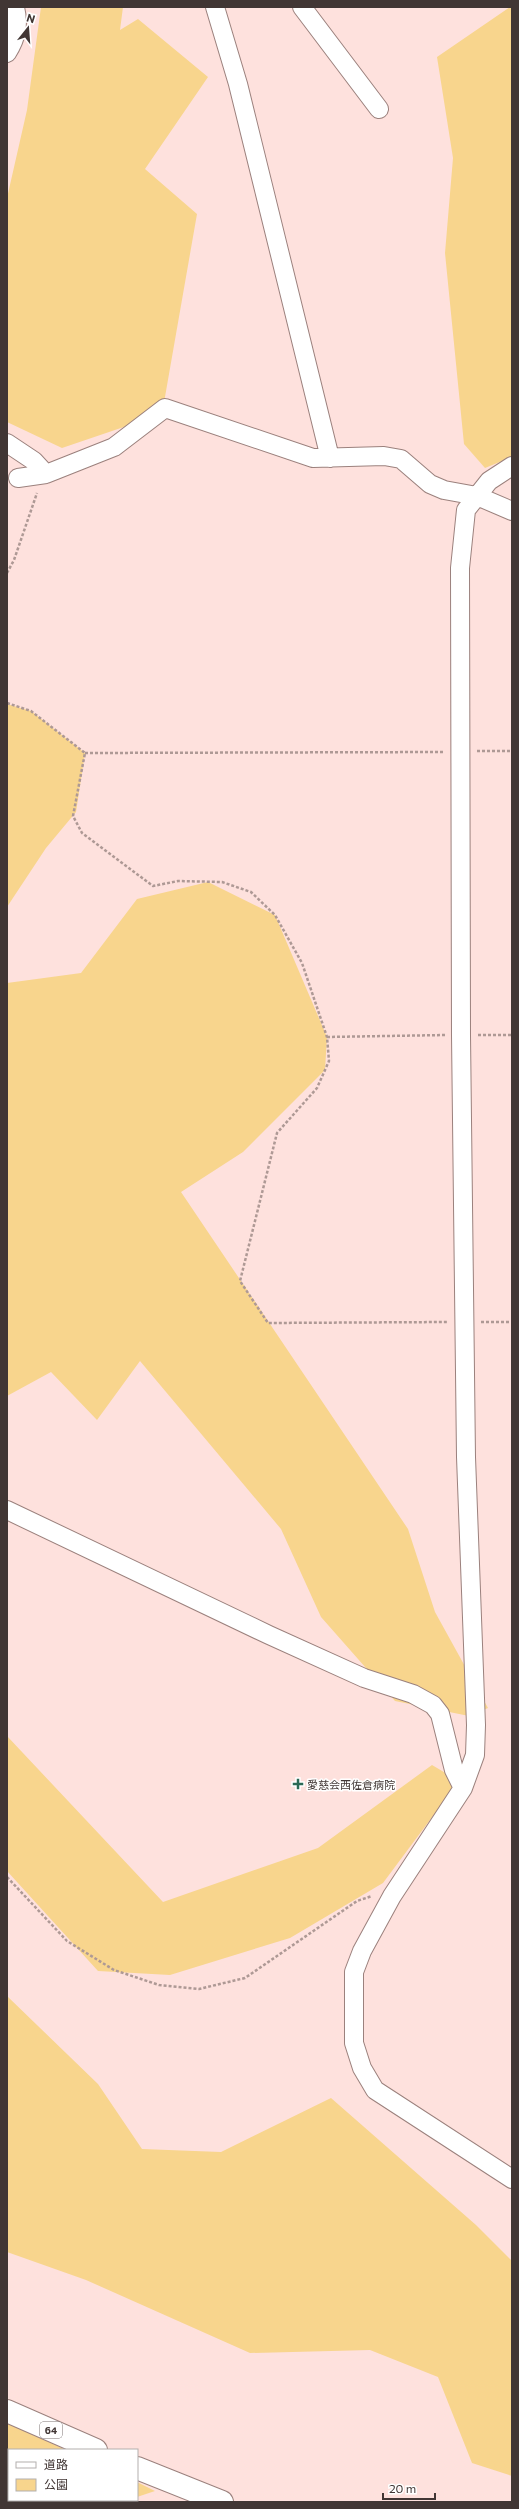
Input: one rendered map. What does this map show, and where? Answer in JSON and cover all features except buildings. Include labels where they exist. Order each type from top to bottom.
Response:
[{"type":"main road","name":"64","points":[[7,2411],[94,2449]]},
{"type":"main road","points":[[138,2468],[222,2502]]},
{"type":"street","points":[[7,53],[16,40],[18,20],[15,7]]},
{"type":"street","points":[[215,7],[238,84],[330,458]]},
{"type":"street","points":[[302,7],[379,109]]},
{"type":"street","points":[[18,478],[46,474],[114,447],[165,408],[313,458],[384,456],[401,460],[430,484],[444,490],[477,496],[512,511]]},
{"type":"street","points":[[7,443],[34,461],[46,474]]},
{"type":"street","points":[[512,466],[489,481],[466,510],[462,529],[460,568],[461,1035],[464,1322],[466,1464],[476,1724],[475,1755],[463,1788],[392,1896],[362,1951],[354,1972],[354,2043],[362,2068],[375,2090],[512,2179]]},
{"type":"street","points":[[7,1510],[269,1635],[364,1678],[413,1694],[433,1704],[440,1714],[454,1770],[463,1788]]},
{"type":"path","points":[[7,573],[14,560],[37,493],[46,474]]},
{"type":"path","points":[[7,703],[31,711],[85,753],[512,751]]},
{"type":"path","points":[[85,753],[73,816],[82,833],[153,886],[178,881],[222,882],[251,892],[275,915],[302,963],[327,1037],[329,1062],[317,1088],[277,1133],[240,1281],[268,1323],[512,1322]]},
{"type":"path","points":[[327,1037],[512,1035]]},
{"type":"path","points":[[7,1877],[67,1942],[114,1970],[159,1985],[198,1989],[245,1978],[357,1901],[371,1896],[392,1896]]},
{"type":"green space","points":[[41,7],[123,7],[120,30],[138,19],[208,77],[145,169],[197,214],[162,414],[62,448],[7,422],[7,198],[27,110]]},
{"type":"green space","points":[[512,7],[512,457],[485,468],[464,444],[445,253],[453,158],[437,57]]},
{"type":"green space","points":[[7,704],[31,711],[85,753],[76,812],[46,848],[7,907]]},
{"type":"green space","points":[[208,882],[275,915],[327,1037],[325,1070],[243,1152],[181,1192],[408,1529],[435,1612],[488,1708],[469,1716],[395,1701],[321,1617],[281,1529],[140,1361],[97,1420],[51,1372],[7,1396],[7,983],[81,973],[137,899]]},
{"type":"green space","points":[[7,1736],[163,1902],[318,1848],[432,1765],[459,1781],[383,1883],[290,1938],[170,1975],[98,1971],[7,1871]]},
{"type":"green space","points":[[7,1996],[98,2084],[142,2149],[221,2152],[331,2098],[476,2225],[512,2261],[512,2476],[472,2463],[438,2377],[370,2350],[250,2353],[86,2280],[7,2252]]},
{"type":"green space","points":[[7,2423],[64,2449],[8,2449],[7,2486]]},
{"type":"green space","points":[[138,2482],[155,2491],[138,2497]]},
{"type":"place","name":"愛慈会西佐倉病院","points":[[298,1784]]}]
